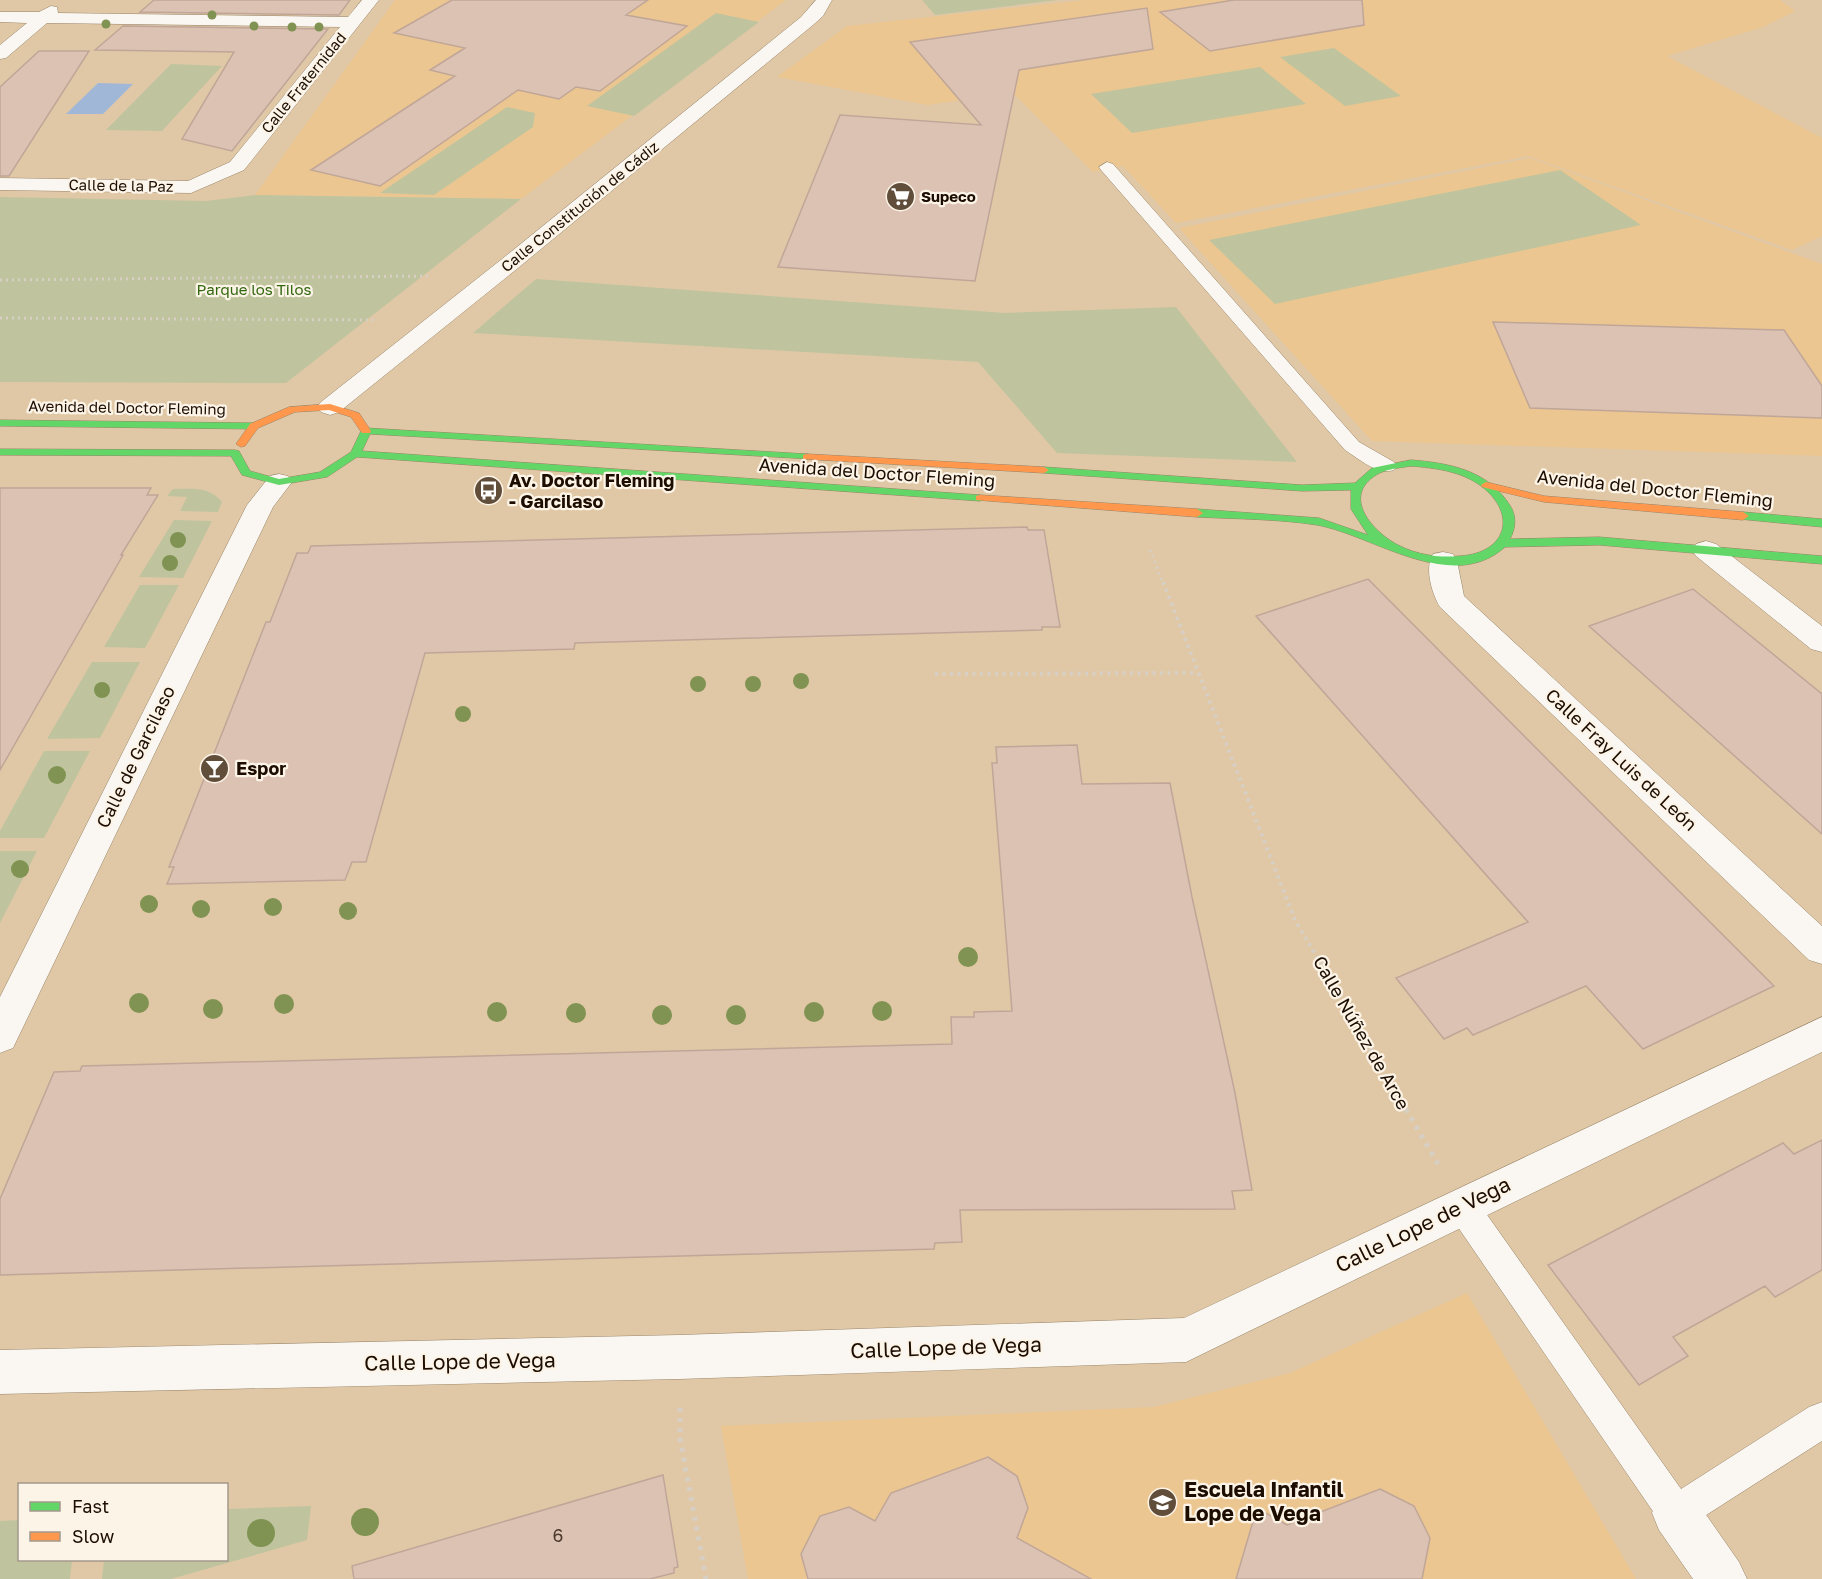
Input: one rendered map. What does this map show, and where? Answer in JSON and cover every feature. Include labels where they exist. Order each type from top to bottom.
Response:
[{"type":"main road","points":[[330,407],[355,415],[366,431],[356,454],[322,475],[279,482],[246,473],[235,453],[254,426],[293,409],[330,407]]},
{"type":"main road","name":"Avenida del Doctor Fleming","points":[[0,423],[254,426]]},
{"type":"main road","name":"Avenida del Doctor Fleming","points":[[366,431],[1302,488],[1356,486]]},
{"type":"main road","points":[[0,452],[235,453]]},
{"type":"main road","name":"Avenida del Doctor Fleming","points":[[356,454],[1319,522],[1392,547]]},
{"type":"main road","points":[[1411,463],[1438,465],[1464,473],[1486,484],[1502,499],[1511,514],[1512,530],[1504,543],[1490,554],[1468,560],[1443,561],[1417,556],[1392,547],[1372,534],[1358,518],[1352,501],[1356,486],[1368,474],[1387,466],[1411,463]]},
{"type":"main road","name":"Avenida del Doctor Fleming","points":[[1486,484],[1544,499],[1822,523]]},
{"type":"main road","points":[[1504,543],[1599,541],[1822,560]]},
{"type":"street","points":[[0,54],[63,0]]},
{"type":"street","name":"Calle Fraternidad","points":[[237,166],[371,0]]},
{"type":"street","name":"Calle Constitución de Cádiz","points":[[330,407],[437,320],[497,275],[807,21],[817,12],[824,0]]},
{"type":"street","points":[[0,17],[354,22]]},
{"type":"street","name":"Calle de la Paz","points":[[0,184],[191,187],[237,166]]},
{"type":"street","name":"Calle de Garcilaso","points":[[0,1036],[261,505],[279,482]]},
{"type":"street","points":[[1706,550],[1822,642]]},
{"type":"street","name":"Calle Fray Luis de León","points":[[1443,561],[1450,600],[1822,948]]},
{"type":"street","name":"Calle Lope de Vega","points":[[0,1372],[679,1357],[1186,1340],[1822,1034]]},
{"type":"street","points":[[1676,1513],[1722,1579]]},
{"type":"lane","points":[[1107,166],[1352,446],[1387,466]]},
{"type":"lane","points":[[1462,1206],[1676,1513],[1822,1420]]},
{"type":"path","points":[[0,280],[497,275]]},
{"type":"path","points":[[0,318],[437,320]]},
{"type":"path","name":"Calle Núñez de Arce","points":[[1133,508],[1295,920],[1462,1206]]},
{"type":"path","points":[[935,674],[1197,673]]},
{"type":"path","points":[[679,1357],[680,1438],[706,1579]]},
{"type":"shaded area","points":[[395,0],[786,0],[521,199],[255,195]]},
{"type":"shaded area","points":[[1085,0],[1780,0],[1795,11],[1763,27],[1667,56],[1822,138],[1822,236],[1792,250],[1528,156],[1176,223],[1123,166],[1093,172],[1012,92],[928,105],[777,77],[847,26]]},
{"type":"shaded area","points":[[1530,158],[1822,264],[1822,456],[1372,441],[1179,228]]},
{"type":"shaded area","name":"Escuela Infantil Lope de Vega","points":[[1467,1293],[1636,1579],[748,1579],[721,1426],[1154,1407],[1290,1373]]},
{"type":"green space","points":[[922,0],[1058,0],[935,15]]},
{"type":"green space","points":[[716,13],[759,22],[634,116],[587,106]]},
{"type":"green space","points":[[1334,48],[1401,96],[1345,106],[1280,57]]},
{"type":"green space","points":[[171,64],[222,66],[162,131],[106,130]]},
{"type":"green space","points":[[1260,67],[1306,104],[1132,133],[1091,94]]},
{"type":"green space","points":[[507,107],[535,113],[533,127],[434,195],[380,193]]},
{"type":"green space","points":[[1560,170],[1641,225],[1275,304],[1209,240]]},
{"type":"green space","name":"Parque los Tilos","points":[[255,195],[521,199],[286,383],[0,382],[0,197],[206,201]]},
{"type":"green space","points":[[536,279],[1005,313],[1176,307],[1297,462],[1057,453],[978,362],[473,333]]},
{"type":"green space","points":[[173,489],[206,491],[222,502],[218,512],[180,511],[187,497],[167,496]]},
{"type":"green space","points":[[174,520],[212,521],[183,578],[139,577]]},
{"type":"green space","points":[[140,585],[179,585],[145,648],[104,647]]},
{"type":"green space","points":[[92,662],[140,662],[100,738],[47,739]]},
{"type":"green space","points":[[44,751],[90,751],[44,838],[0,838],[0,831]]},
{"type":"green space","points":[[0,851],[37,851],[0,923]]},
{"type":"green space","points":[[311,1506],[307,1540],[171,1579],[102,1579],[104,1561],[228,1561],[228,1509]]},
{"type":"green space","points":[[18,1520],[18,1561],[72,1561],[70,1579],[0,1579],[0,1521]]},
{"type":"water","points":[[98,83],[133,84],[103,114],[66,114]]},
{"type":"building","points":[[154,0],[350,0],[339,15],[140,12]]},
{"type":"building","points":[[452,0],[648,0],[626,15],[687,26],[600,91],[576,87],[559,99],[518,90],[380,186],[311,170],[455,76],[430,70],[465,48],[394,33]]},
{"type":"building","points":[[1234,0],[1362,0],[1364,25],[1210,51],[1160,12]]},
{"type":"building","name":"Supeco","points":[[1147,8],[1153,49],[1019,70],[975,281],[778,267],[840,115],[981,125],[910,42]]},
{"type":"building","points":[[123,26],[328,29],[232,151],[182,139],[234,52],[95,50]]},
{"type":"building","points":[[39,51],[89,51],[9,176],[0,176],[0,87]]},
{"type":"building","points":[[1493,322],[1784,330],[1822,386],[1822,418],[1530,408]]},
{"type":"building","points":[[0,488],[151,488],[147,495],[158,495],[121,555],[123,555],[0,770]]},
{"type":"building","points":[[1027,527],[1028,530],[1044,530],[1060,627],[1042,627],[1042,630],[575,643],[574,649],[425,653],[366,862],[352,862],[345,880],[167,884],[174,867],[169,867],[266,622],[270,622],[297,553],[308,553],[311,546]]},
{"type":"building","points":[[1368,579],[1774,986],[1643,1049],[1586,986],[1473,1035],[1467,1028],[1444,1039],[1396,978],[1528,922],[1256,616]]},
{"type":"building","points":[[1693,589],[1822,694],[1822,834],[1589,626]]},
{"type":"building","points":[[1077,745],[1082,784],[1170,783],[1192,897],[1235,1093],[1252,1190],[1232,1191],[1235,1209],[960,1210],[962,1242],[935,1243],[934,1249],[0,1275],[0,1199],[54,1072],[80,1071],[82,1066],[952,1044],[951,1017],[974,1017],[974,1012],[1012,1011],[992,763],[997,763],[996,747]]},
{"type":"building","points":[[1822,1140],[1822,1270],[1775,1297],[1765,1286],[1673,1337],[1688,1356],[1639,1385],[1548,1265],[1783,1143],[1794,1154]]},
{"type":"building","points":[[988,1457],[1017,1476],[1028,1508],[1017,1538],[1091,1579],[808,1579],[801,1554],[820,1516],[849,1507],[875,1521],[891,1493]]},
{"type":"building","points":[[663,1475],[678,1567],[674,1568],[674,1573],[650,1579],[354,1579],[352,1566]]},
{"type":"building","points":[[1380,1489],[1414,1506],[1430,1538],[1422,1579],[1236,1579],[1257,1508],[1287,1525]]},
{"type":"traffic: fast","points":[[0,423],[254,426]]},
{"type":"traffic: fast","points":[[366,431],[807,457]]},
{"type":"traffic: fast","points":[[235,453],[246,473],[279,482],[323,475],[355,454],[365,434]]},
{"type":"traffic: fast","points":[[0,452],[235,453]]},
{"type":"traffic: fast","points":[[355,454],[980,498]]},
{"type":"traffic: fast","points":[[1411,463],[1459,471],[1485,484],[1498,496],[1510,520],[1503,542],[1493,551],[1480,557],[1443,560],[1402,551],[1375,536],[1367,528],[1356,509],[1356,490],[1361,481],[1371,473],[1391,466],[1411,463]]},
{"type":"traffic: fast","points":[[1044,470],[1302,488],[1356,486]]},
{"type":"traffic: fast","points":[[1197,513],[1319,522],[1392,547]]},
{"type":"traffic: fast","points":[[1743,516],[1822,523]]},
{"type":"traffic: fast","points":[[1504,543],[1599,541],[1822,560]]},
{"type":"traffic: slow","points":[[241,444],[254,426],[293,409],[330,407],[355,415],[366,431]]},
{"type":"traffic: slow","points":[[807,457],[1044,470]]},
{"type":"traffic: slow","points":[[1486,485],[1544,499],[1743,516]]},
{"type":"traffic: slow","points":[[980,498],[1197,513]]},
{"type":"place","name":"Supeco","points":[[900,197]]},
{"type":"place","name":"Av. Doctor Fleming - Garcilaso","points":[[488,491]]},
{"type":"place","name":"Espor","points":[[215,769]]},
{"type":"place","name":"Escuela Infantil Lope de Vega","points":[[1163,1502]]}]
